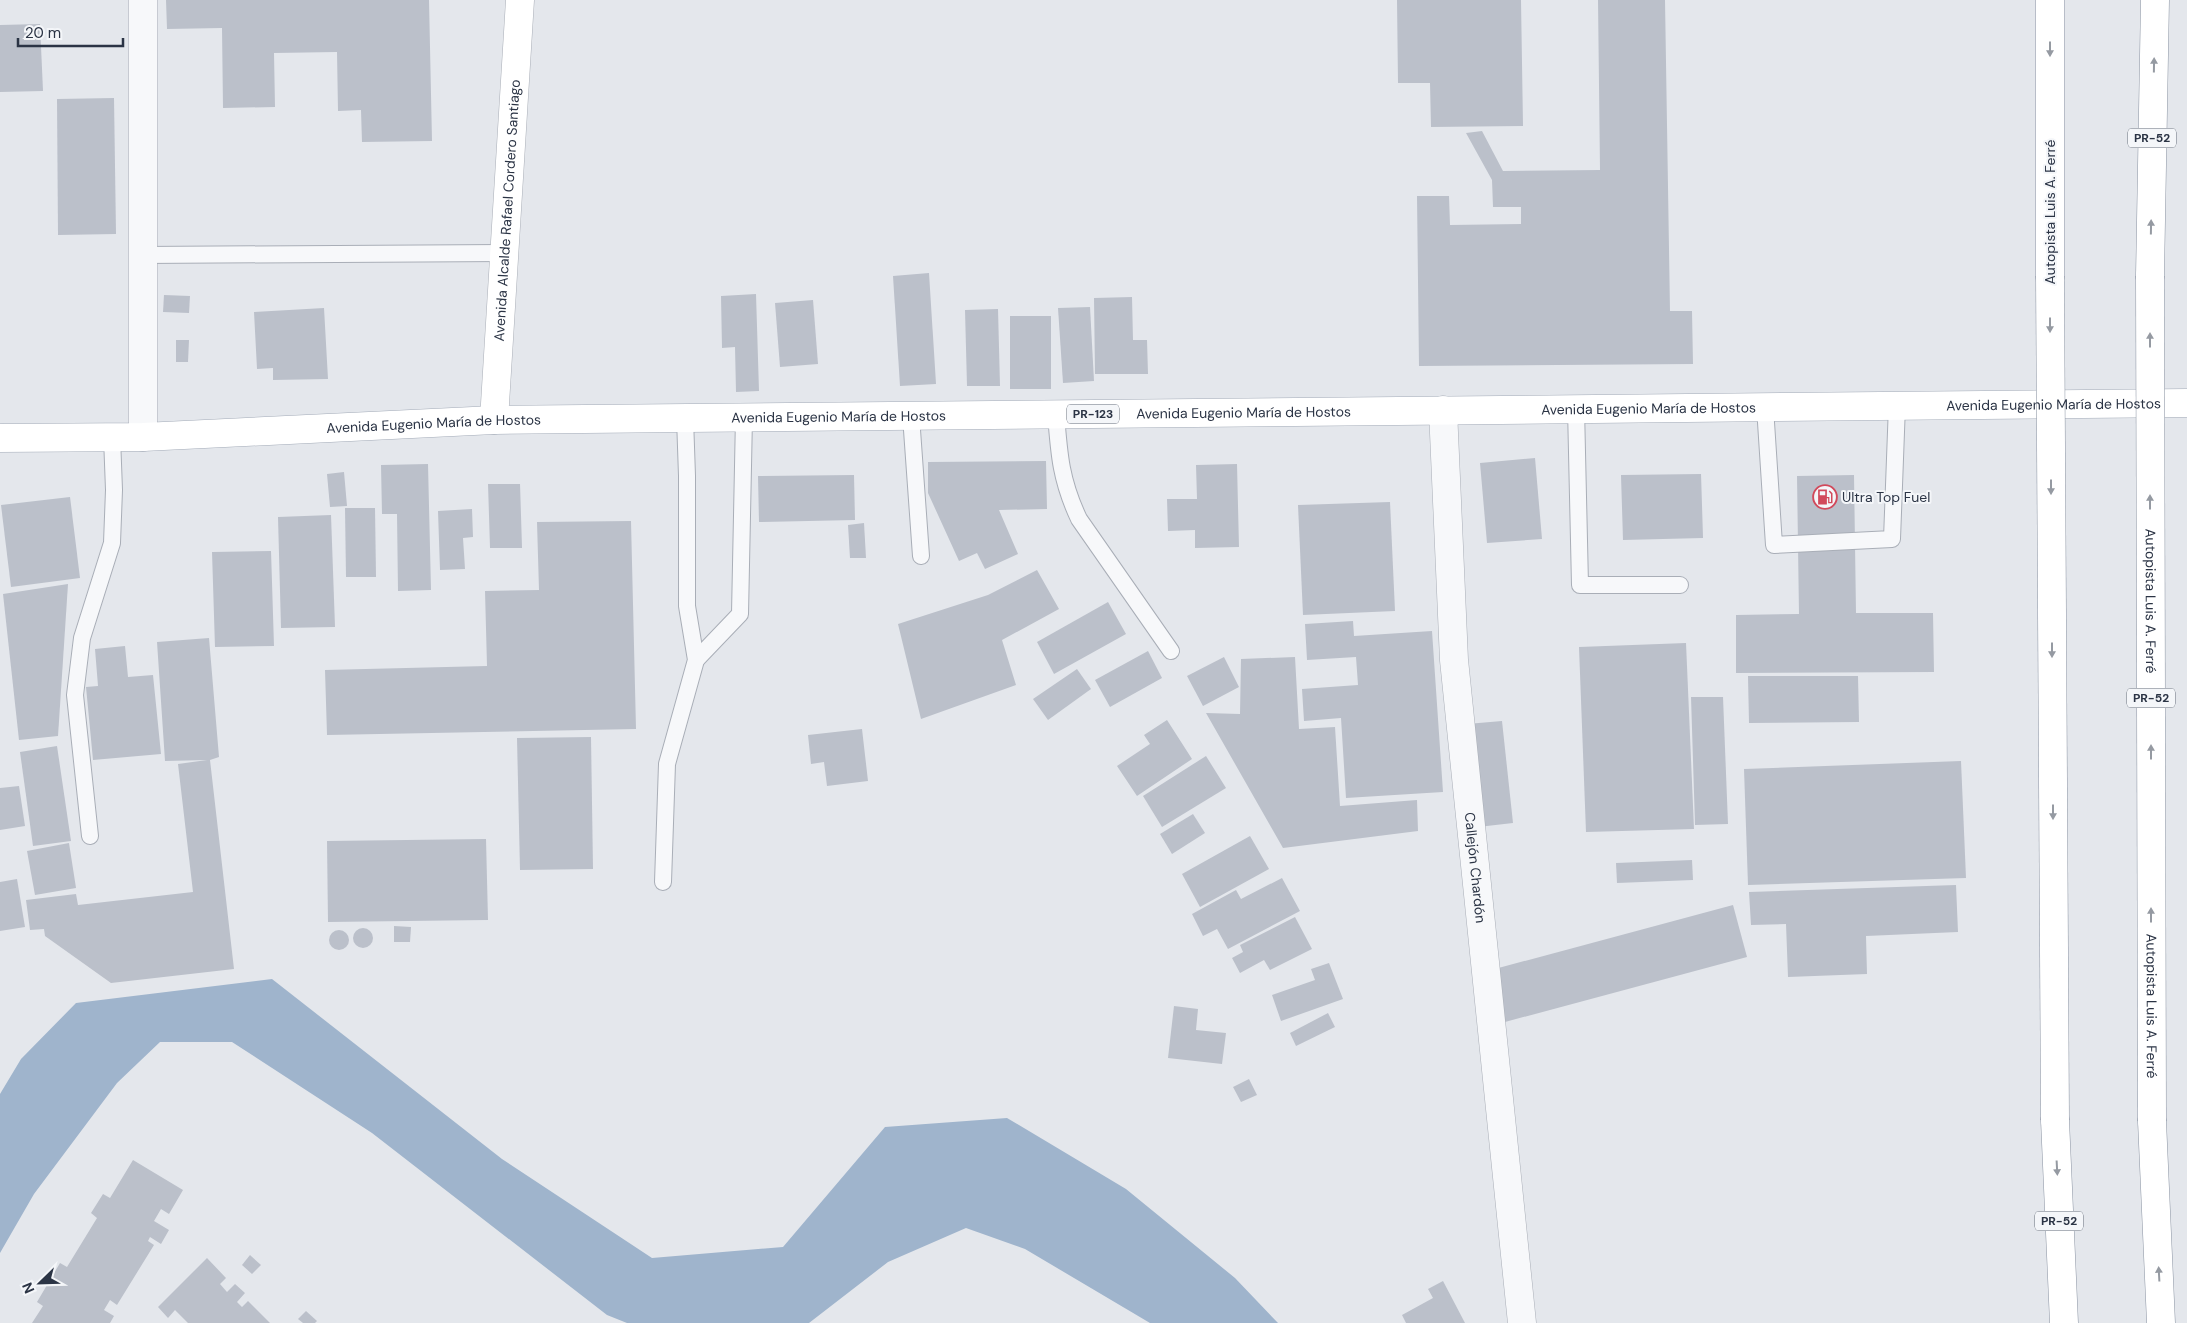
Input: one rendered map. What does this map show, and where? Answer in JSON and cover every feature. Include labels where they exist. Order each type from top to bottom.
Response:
[{"type":"main road","name":"Avenida Alcalde Rafael Cordero Santiago","points":[[494,420],[520,0]]},
{"type":"main road","name":"Autopista Luis A. Ferré","points":[[2050,0],[2055,1120],[2064,1323]]},
{"type":"main road","name":"Autopista Luis A. Ferré","points":[[2155,0],[2150,276],[2152,1121],[2161,1323]]},
{"type":"main road","name":"Avenida Eugenio María de Hostos","points":[[0,438],[143,437],[494,420],[2187,402]]},
{"type":"street","points":[[143,0],[143,437]]},
{"type":"street","name":"Callejón Chardón","points":[[1443,410],[1454,660],[1522,1323]]},
{"type":"lane","points":[[142,255],[504,253]]},
{"type":"lane","points":[[1765,407],[1774,545],[1892,539],[1897,405]]},
{"type":"lane","points":[[1576,408],[1580,585],[1680,585]]},
{"type":"lane","points":[[1056,414],[1060,466],[1070,500],[1079,518],[1171,651]]},
{"type":"lane","points":[[911,416],[921,556]]},
{"type":"lane","points":[[696,660],[740,614],[744,417]]},
{"type":"lane","points":[[663,882],[667,764],[696,660],[688,606],[685,418]]},
{"type":"lane","points":[[90,836],[75,695],[82,638],[112,542],[114,490],[112,438]]},
{"type":"water","points":[[272,979],[502,1159],[652,1258],[783,1247],[885,1127],[1007,1118],[1126,1189],[1235,1278],[1278,1323],[1150,1323],[1025,1249],[966,1228],[888,1262],[809,1323],[627,1323],[607,1315],[372,1133],[232,1042],[160,1042],[117,1083],[34,1194],[0,1253],[0,1094],[21,1059],[76,1003]]},
{"type":"building","points":[[166,0],[429,0],[432,141],[362,142],[361,110],[338,111],[337,52],[274,53],[275,107],[223,108],[222,28],[167,29]]},
{"type":"building","points":[[1397,0],[1521,0],[1523,126],[1431,127],[1430,83],[1398,83]]},
{"type":"building","points":[[1598,0],[1665,0],[1670,311],[1692,311],[1693,364],[1419,366],[1417,196],[1449,196],[1450,225],[1521,224],[1521,207],[1493,207],[1492,180],[1466,133],[1482,131],[1503,171],[1600,170]]},
{"type":"building","points":[[40,24],[43,91],[0,92],[0,25]]},
{"type":"building","points":[[114,98],[116,234],[58,235],[57,99]]},
{"type":"building","points":[[929,273],[936,384],[900,386],[893,276]]},
{"type":"building","points":[[756,294],[759,391],[736,392],[735,347],[722,348],[721,296]]},
{"type":"building","points":[[164,295],[190,296],[189,313],[163,312]]},
{"type":"building","points":[[1132,297],[1133,340],[1147,340],[1148,374],[1095,374],[1094,298]]},
{"type":"building","points":[[813,300],[818,364],[780,367],[775,303]]},
{"type":"building","points":[[1090,307],[1094,381],[1063,383],[1058,308]]},
{"type":"building","points":[[324,308],[328,379],[273,380],[273,368],[257,369],[254,312]]},
{"type":"building","points":[[998,309],[1000,386],[967,386],[965,310]]},
{"type":"building","points":[[1010,316],[1051,316],[1051,389],[1010,389]]},
{"type":"building","points":[[176,340],[189,340],[188,362],[176,362]]},
{"type":"building","points":[[1535,458],[1542,539],[1487,543],[1480,463]]},
{"type":"building","points":[[1046,461],[1047,509],[999,510],[1018,554],[985,569],[977,553],[959,561],[928,493],[928,462]]},
{"type":"building","points":[[428,464],[431,590],[398,591],[397,514],[382,514],[381,465]]},
{"type":"building","points":[[1237,464],[1239,547],[1195,548],[1195,530],[1168,531],[1167,499],[1197,499],[1196,465]]},
{"type":"building","points":[[344,472],[347,506],[330,507],[327,474]]},
{"type":"building","points":[[1701,474],[1703,538],[1623,540],[1621,475]]},
{"type":"building","points":[[854,475],[855,520],[759,522],[758,476]]},
{"type":"building","points":[[1854,475],[1856,613],[1933,613],[1934,672],[1736,673],[1736,615],[1799,614],[1797,476]]},
{"type":"building","points":[[488,484],[520,484],[522,548],[490,548]]},
{"type":"building","points":[[70,497],[80,578],[11,587],[1,505]]},
{"type":"building","points":[[1390,502],[1395,611],[1303,615],[1298,505]]},
{"type":"building","points":[[345,508],[375,508],[376,577],[346,577]]},
{"type":"building","points":[[472,509],[473,537],[463,538],[465,569],[440,570],[438,511]]},
{"type":"building","points":[[331,515],[335,627],[281,628],[278,517]]},
{"type":"building","points":[[631,521],[636,729],[327,735],[325,670],[487,666],[485,591],[539,590],[537,522]]},
{"type":"building","points":[[864,523],[866,558],[850,558],[848,525]]},
{"type":"building","points":[[271,551],[274,646],[215,647],[212,552]]},
{"type":"building","points":[[1037,570],[1059,609],[1002,640],[1016,685],[921,719],[898,624],[988,595]]},
{"type":"building","points":[[68,584],[58,736],[19,740],[3,594]]},
{"type":"building","points":[[1108,602],[1126,634],[1054,674],[1037,642]]},
{"type":"building","points":[[1353,621],[1354,636],[1432,631],[1443,792],[1346,798],[1341,718],[1304,721],[1302,689],[1358,685],[1356,657],[1307,660],[1305,624]]},
{"type":"building","points":[[209,638],[219,757],[210,760],[234,969],[111,983],[45,936],[44,929],[30,930],[26,900],[76,894],[78,905],[193,892],[178,764],[207,760],[165,761],[157,642]]},
{"type":"building","points":[[1686,643],[1694,829],[1586,832],[1579,647]]},
{"type":"building","points":[[125,646],[128,677],[153,675],[161,754],[93,760],[86,687],[98,686],[95,649]]},
{"type":"building","points":[[1148,651],[1162,678],[1110,707],[1095,680]]},
{"type":"building","points":[[1224,657],[1239,687],[1203,706],[1187,676]]},
{"type":"building","points":[[1295,657],[1299,729],[1335,727],[1340,806],[1417,800],[1418,831],[1283,848],[1206,713],[1240,714],[1241,659]]},
{"type":"building","points":[[1077,669],[1091,689],[1048,720],[1033,699]]},
{"type":"building","points":[[1748,676],[1858,676],[1859,722],[1749,723]]},
{"type":"building","points":[[1691,697],[1723,697],[1728,824],[1695,825]]},
{"type":"building","points":[[1167,720],[1192,759],[1137,796],[1117,766],[1150,744],[1144,735]]},
{"type":"building","points":[[1502,721],[1513,823],[1478,827],[1467,724]]},
{"type":"building","points":[[862,729],[868,781],[827,786],[824,762],[811,764],[808,735]]},
{"type":"building","points":[[591,737],[593,869],[520,870],[517,738]]},
{"type":"building","points":[[57,746],[71,841],[33,846],[20,752]]},
{"type":"building","points":[[1206,756],[1226,788],[1162,827],[1143,796]]},
{"type":"building","points":[[1961,761],[1966,878],[1748,885],[1744,769]]},
{"type":"building","points":[[19,786],[25,826],[0,830],[0,788]]},
{"type":"building","points":[[1193,814],[1205,833],[1172,854],[1160,834]]},
{"type":"building","points":[[1250,836],[1269,869],[1200,907],[1182,874]]},
{"type":"building","points":[[486,839],[488,920],[328,922],[327,841]]},
{"type":"building","points":[[69,843],[76,888],[35,895],[27,851]]},
{"type":"building","points":[[1692,860],[1693,880],[1617,883],[1616,863]]},
{"type":"building","points":[[1282,878],[1300,911],[1228,949],[1217,929],[1203,936],[1192,914],[1236,890],[1241,899]]},
{"type":"building","points":[[17,879],[25,927],[0,931],[0,882]]},
{"type":"building","points":[[1956,885],[1958,932],[1866,936],[1867,974],[1788,977],[1786,924],[1751,925],[1749,892]]},
{"type":"building","points":[[1733,905],[1747,957],[1505,1022],[1491,970]]},
{"type":"building","points":[[1295,917],[1312,949],[1270,970],[1264,960],[1240,973],[1232,958],[1243,952],[1240,945]]},
{"type":"building","points":[[394,926],[411,927],[410,942],[394,942]]},
{"type":"building","points":[[359,928],[367,928],[373,934],[373,942],[367,948],[359,948],[353,942],[353,934]]},
{"type":"building","points":[[339,930],[346,933],[349,940],[346,947],[339,950],[332,947],[329,940],[332,933]]},
{"type":"building","points":[[1329,963],[1343,999],[1281,1021],[1272,995],[1315,980],[1311,969]]},
{"type":"building","points":[[1174,1006],[1198,1009],[1196,1030],[1226,1033],[1222,1064],[1168,1058]]},
{"type":"building","points":[[1328,1013],[1335,1027],[1296,1046],[1290,1033]]},
{"type":"building","points":[[1249,1079],[1257,1095],[1241,1102],[1233,1087]]},
{"type":"building","points":[[133,1160],[183,1190],[169,1214],[161,1209],[154,1221],[169,1230],[161,1244],[150,1237],[148,1241],[154,1245],[117,1305],[110,1300],[104,1310],[114,1316],[110,1323],[32,1323],[43,1306],[37,1302],[60,1263],[67,1267],[97,1218],[91,1213],[103,1194],[110,1198]]},
{"type":"building","points":[[250,1255],[261,1265],[252,1274],[242,1265]]},
{"type":"building","points":[[207,1258],[226,1278],[220,1284],[227,1292],[235,1284],[245,1293],[237,1302],[242,1307],[248,1301],[270,1323],[188,1323],[175,1310],[168,1318],[158,1307]]},
{"type":"building","points":[[1443,1281],[1465,1323],[1406,1323],[1402,1315],[1433,1298],[1428,1289]]},
{"type":"building","points":[[306,1311],[317,1321],[315,1323],[303,1323],[298,1319]]},
{"type":"place","name":"Ultra Top Fuel","points":[[1825,497]]}]
